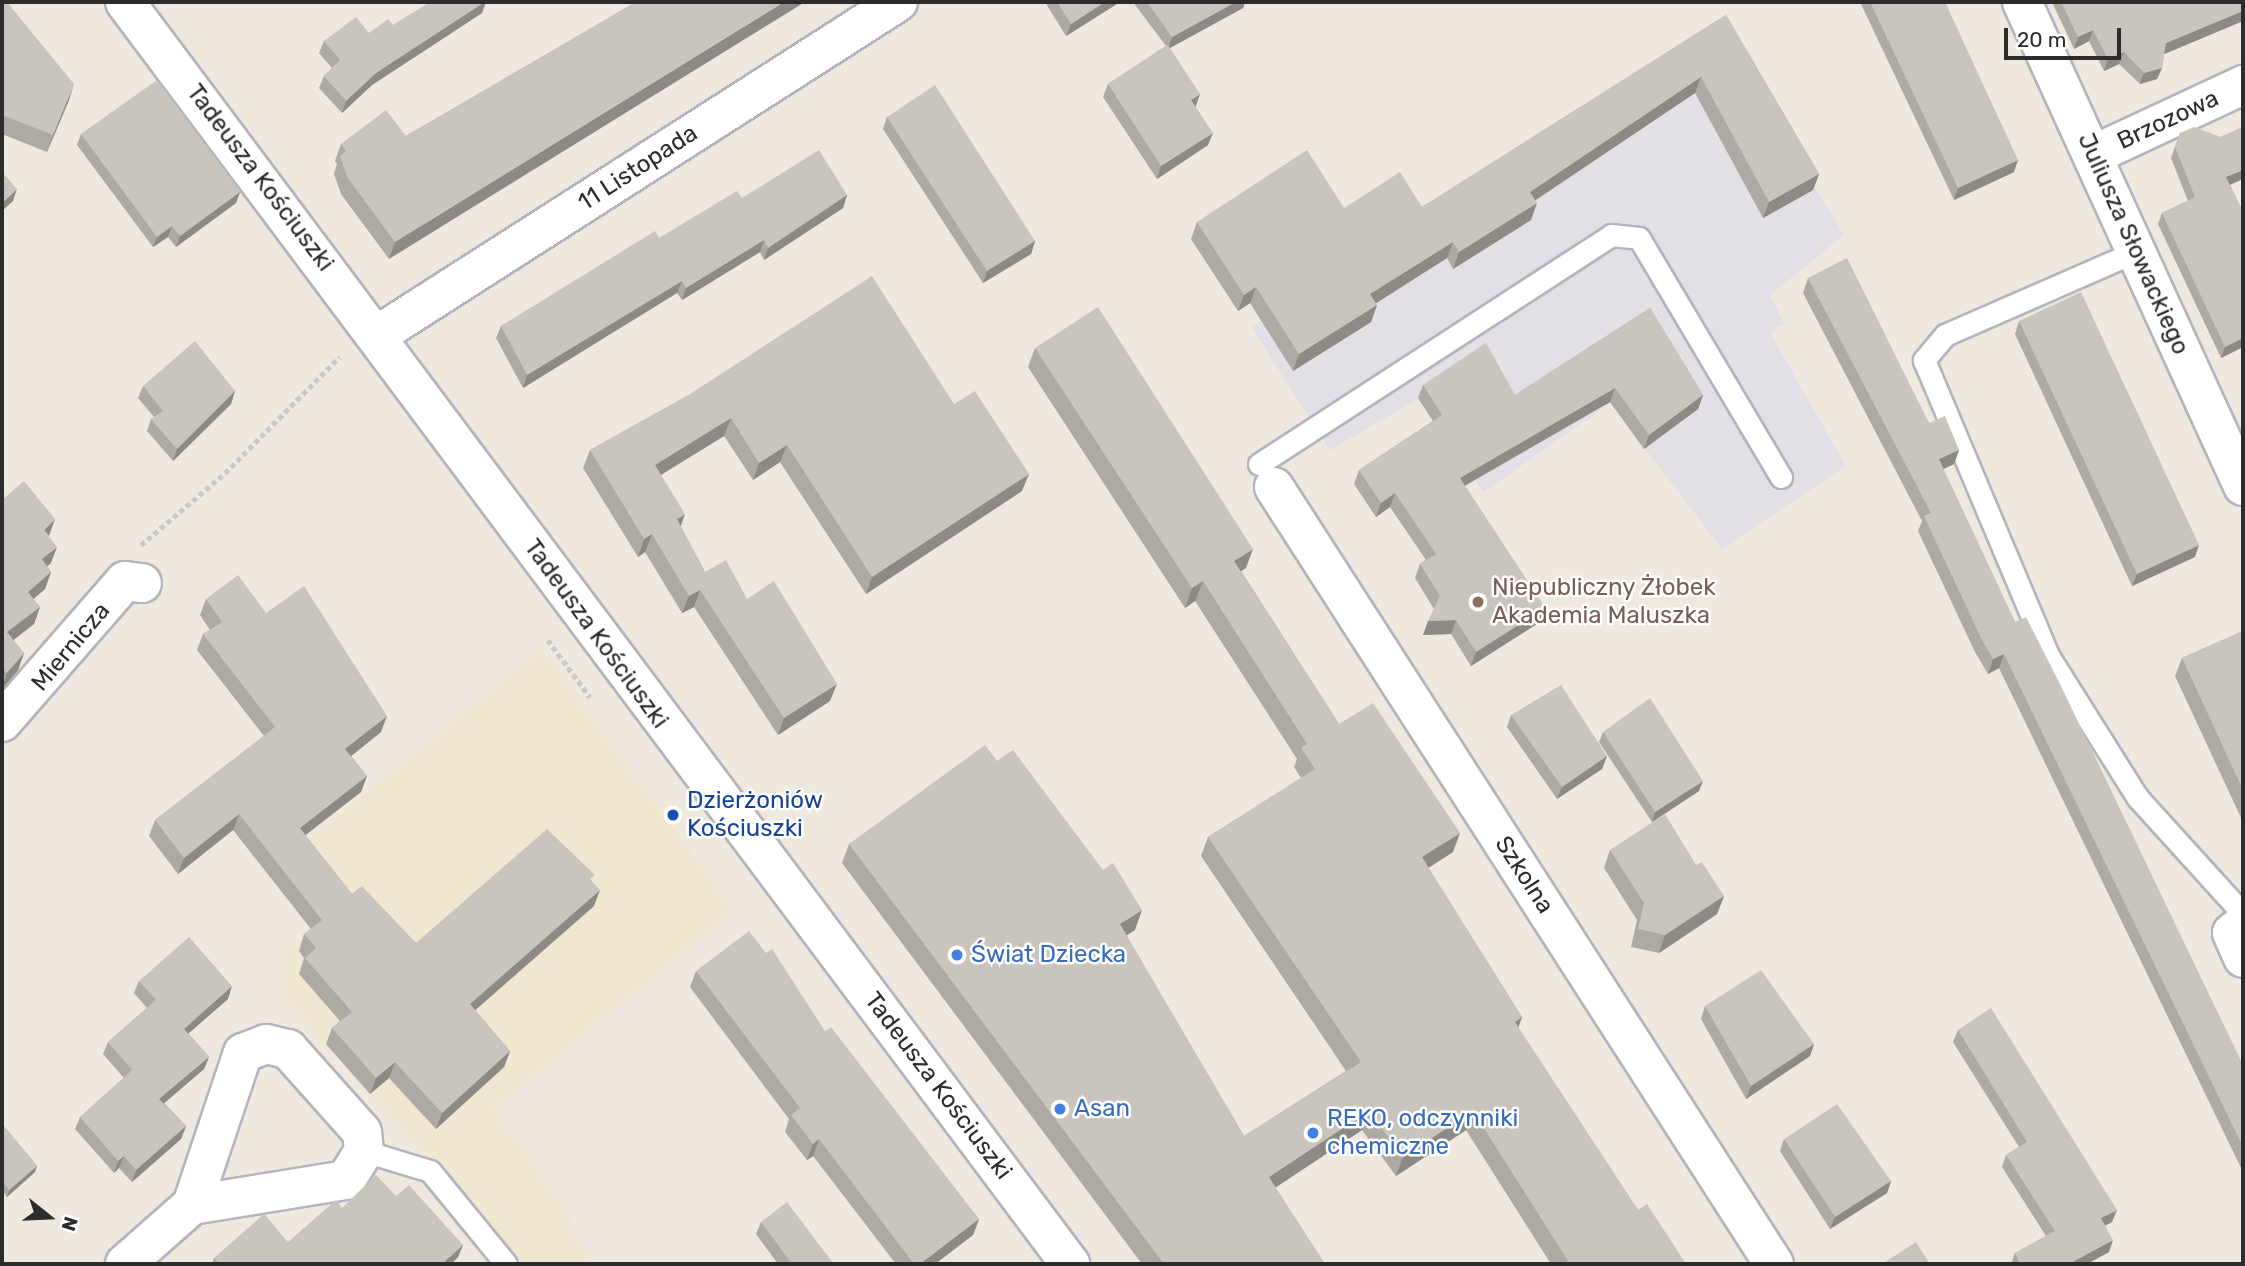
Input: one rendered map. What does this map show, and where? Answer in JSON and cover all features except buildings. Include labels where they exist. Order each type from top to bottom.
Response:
[{"type":"street","name":"Tadeusza Kościuszki","points":[[125,2],[379,334],[620,670],[1070,1264]]},
{"type":"street","name":"11 Listopada","points":[[379,334],[898,2]]},
{"type":"street","name":"Juliusza Słowackiego","points":[[2022,2],[2243,486]]},
{"type":"street","name":"Brzozowa","points":[[2093,155],[2243,85]]},
{"type":"street","name":"Szkolna","points":[[1266,475],[1774,1264]]},
{"type":"street","name":"Miernicza","points":[[2,722],[134,582]]},
{"type":"street","points":[[2243,924],[2232,933],[2243,958]]},
{"type":"street","points":[[125,1264],[192,1205],[232,1074],[243,1053],[266,1044],[288,1049],[362,1132],[364,1151],[346,1180],[192,1205]]},
{"type":"lane","points":[[1266,475],[1611,235],[1639,238],[1780,477]]},
{"type":"lane","points":[[2137,251],[1945,335],[1924,360],[2049,657],[2137,797],[2243,914]]},
{"type":"lane","points":[[364,1151],[430,1171],[506,1264]]},
{"type":"path","points":[[134,582],[144,538],[225,473],[342,360],[334,349]]},
{"type":"path","points":[[548,640],[590,697]]},
{"type":"shaded area","points":[[1720,31],[1844,235],[1770,295],[1784,323],[1770,333],[1846,466],[1722,549],[1610,403],[1484,492],[1418,399],[1330,450],[1251,327]]},
{"type":"shaded area","points":[[541,648],[735,911],[494,1109],[572,1218],[568,1228],[595,1264],[493,1264],[420,1179],[437,1168],[281,996],[281,956],[312,930],[297,849]]},
{"type":"place","name":"Niepubliczny Żłobek Akademia Maluszka","points":[[1478,602]]},
{"type":"place","name":"Dzierżoniów Kościuszki","points":[[673,815]]},
{"type":"place","name":"Świat Dziecka","points":[[957,955]]},
{"type":"place","name":"Asan","points":[[1060,1109]]},
{"type":"place","name":"REKO, odczynniki chemiczne","points":[[1313,1133]]}]
